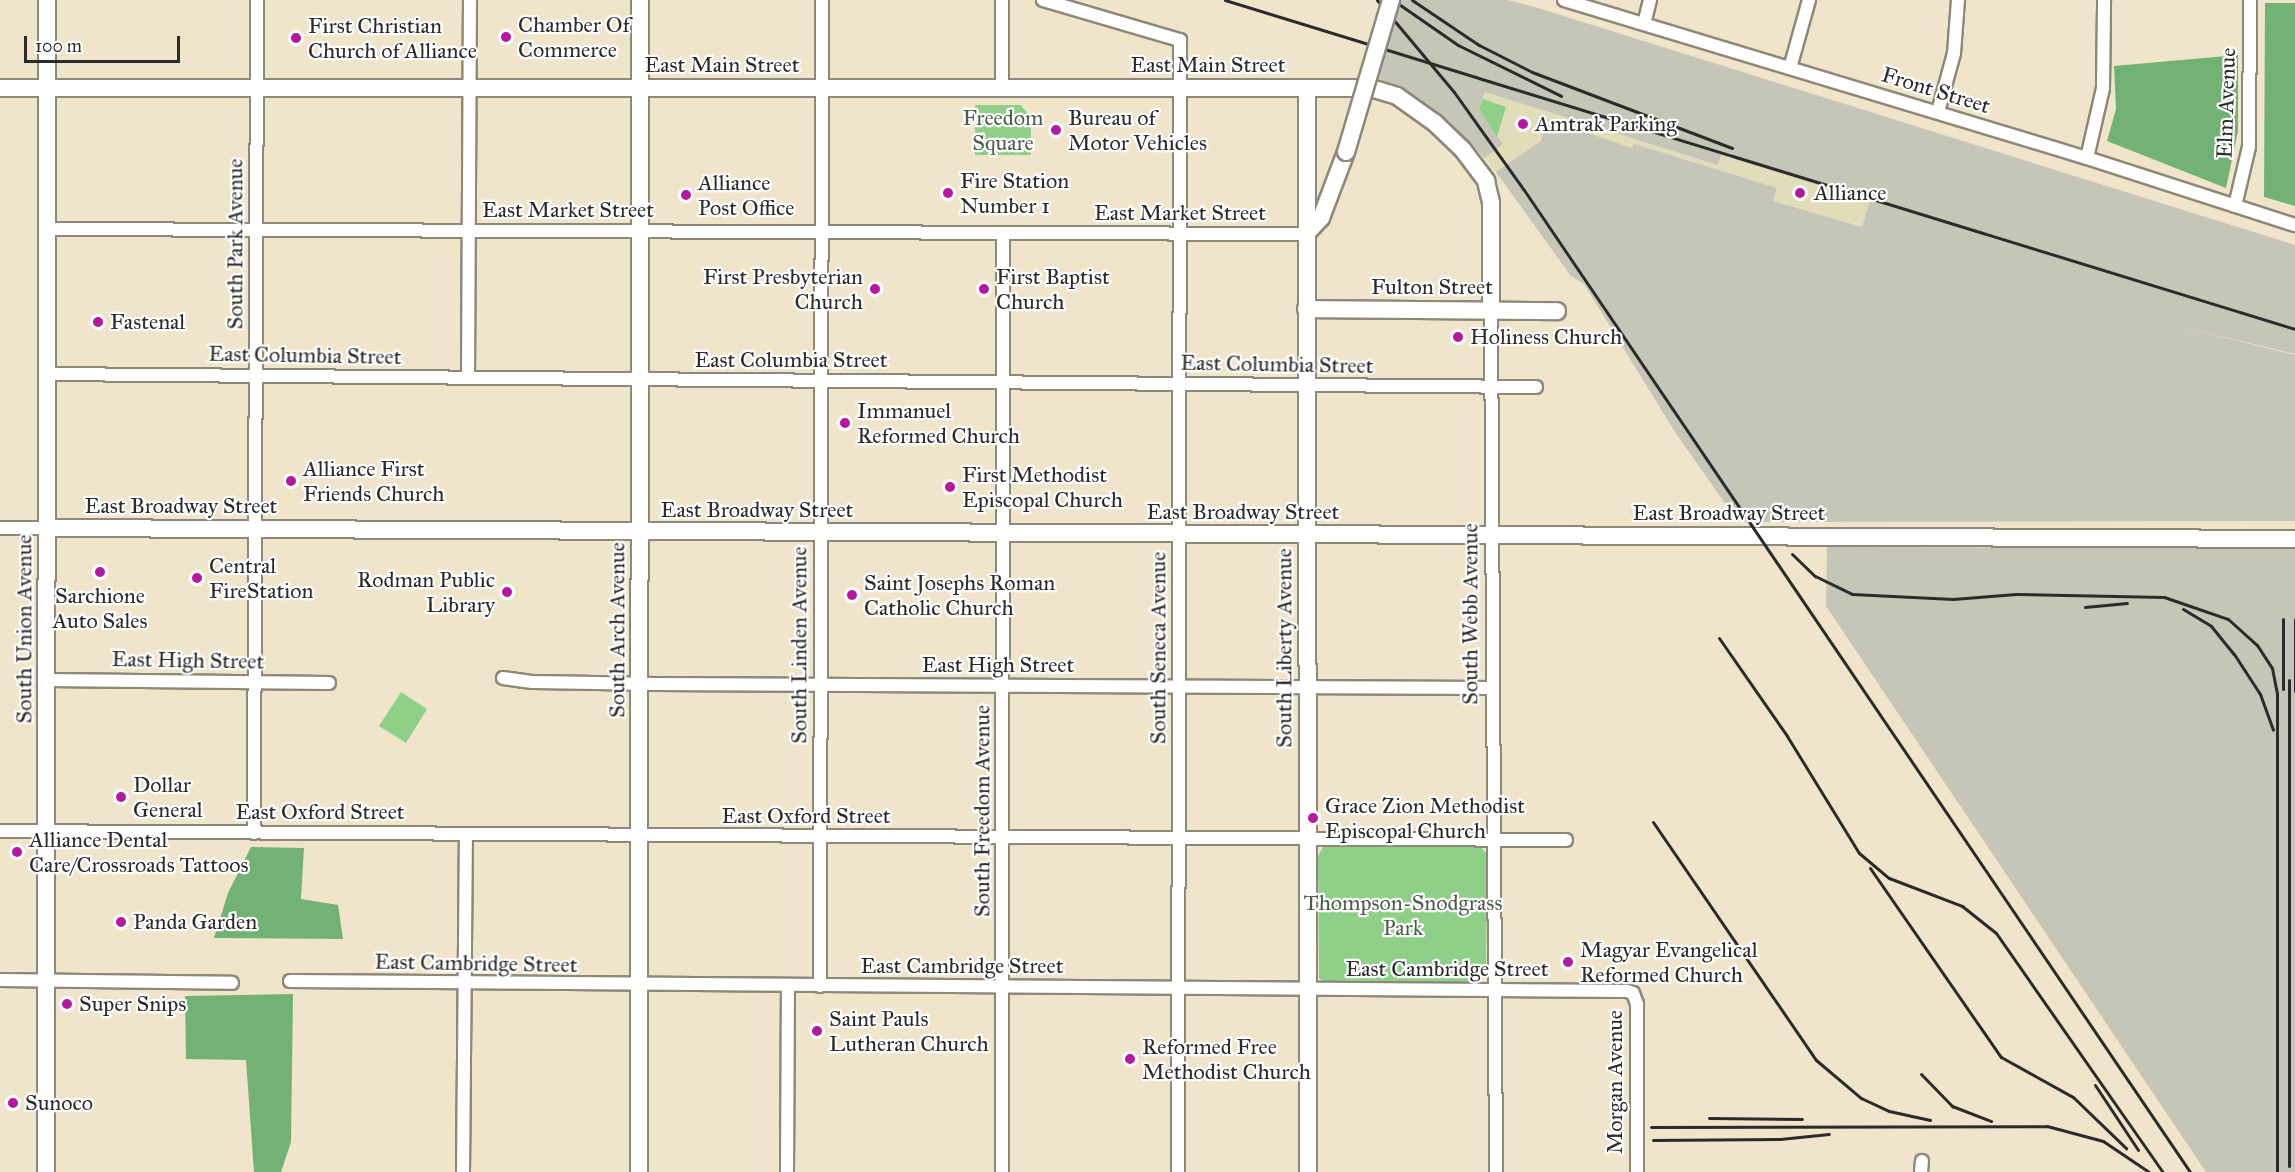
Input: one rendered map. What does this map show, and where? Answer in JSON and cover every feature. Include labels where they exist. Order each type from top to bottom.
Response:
[{"type":"street","name":"South Union Avenue","points":[[46,1172],[47,0]]},
{"type":"street","name":"South Park Avenue","points":[[255,833],[257,0]]},
{"type":"street","points":[[468,378],[470,0]]},
{"type":"street","name":"South Arch Avenue","points":[[639,1172],[640,0]]},
{"type":"street","name":"South Linden Avenue","points":[[820,986],[822,0]]},
{"type":"street","points":[[1002,0],[1002,87]]},
{"type":"street","name":"South Seneca Avenue","points":[[1043,0],[1180,40],[1178,1172]]},
{"type":"street","points":[[1306,234],[1321,218],[1346,152],[1391,0]]},
{"type":"street","name":"Front Street","points":[[1564,0],[1938,112],[2295,225]]},
{"type":"street","points":[[1644,24],[1650,0]]},
{"type":"street","points":[[1790,68],[1809,0]]},
{"type":"street","points":[[1938,112],[1954,53],[1958,0]]},
{"type":"street","points":[[2087,158],[2103,88],[2104,0]]},
{"type":"street","name":"Elm Avenue","points":[[2235,206],[2249,147],[2250,0]]},
{"type":"street","name":"East Main Street","points":[[0,88],[1371,88],[1397,96]]},
{"type":"street","name":"South Liberty Avenue","points":[[1307,88],[1308,1172]]},
{"type":"street","name":"South Webb Avenue","points":[[1397,96],[1452,139],[1486,181],[1491,204],[1496,1172]]},
{"type":"street","name":"East Market Street","points":[[46,229],[1306,234]]},
{"type":"street","name":"South Freedom Avenue","points":[[1002,1172],[1003,233]]},
{"type":"street","name":"Fulton Street","points":[[1306,309],[1557,311]]},
{"type":"street","name":"East Columbia Street","points":[[46,374],[1536,387]]},
{"type":"street","points":[[0,528],[47,528]]},
{"type":"street","name":"East Broadway Street","points":[[47,528],[2295,538]]},
{"type":"street","name":"East High Street","points":[[503,678],[554,683],[821,686],[1493,688]]},
{"type":"street","name":"East High Street","points":[[47,680],[329,683]]},
{"type":"street","name":"East Oxford Street","points":[[0,831],[820,838],[1566,840]]},
{"type":"street","points":[[463,1172],[466,835]]},
{"type":"street","points":[[0,980],[232,983]]},
{"type":"street","name":"East Cambridge Street","points":[[290,981],[639,986],[1633,993]]},
{"type":"street","points":[[787,1172],[788,986]]},
{"type":"street","name":"Morgan Avenue","points":[[1633,993],[1637,1004],[1637,1172]]},
{"type":"shaded area","points":[[1399,0],[1508,0],[1535,7],[2295,245],[2295,354],[2168,324],[2295,355],[2295,521],[1738,522],[1675,432],[1584,284],[1571,276],[1496,172],[1541,141],[1547,119],[1632,148],[1634,144],[1777,188],[1773,201],[1862,227],[1870,201],[1721,155],[1718,165],[1485,92],[1479,109],[1503,144],[1484,158],[1471,143],[1417,100],[1377,77]]},
{"type":"shaded area","points":[[1485,92],[1718,164],[1721,155],[1871,201],[1862,227],[1773,201],[1777,188],[1634,145],[1632,148],[1548,119],[1541,141],[1496,172],[1484,158],[1503,144],[1497,137],[1505,107],[1483,99]]},
{"type":"shaded area","points":[[1827,547],[2295,548],[2295,1172],[2206,1172],[1826,606]]},
{"type":"green space","points":[[2265,3],[2295,3],[2295,206],[2264,197]]},
{"type":"green space","points":[[2238,55],[2238,131],[2226,188],[2107,141],[2116,109],[2114,66]]},
{"type":"green space","points":[[1483,99],[1506,107],[1497,137],[1479,109]]},
{"type":"green space","name":"Freedom Square","points":[[975,105],[1021,105],[1031,118],[1031,155],[975,155]]},
{"type":"green space","points":[[401,692],[427,709],[406,743],[379,726]]},
{"type":"green space","points":[[251,847],[304,848],[301,899],[338,905],[343,939],[214,938],[228,893]]},
{"type":"green space","name":"Thompson-Snodgrass Park","points":[[1323,847],[1481,847],[1487,854],[1486,976],[1479,983],[1325,982],[1319,978],[1318,856]]},
{"type":"green space","points":[[293,994],[291,1142],[281,1172],[254,1172],[246,1060],[186,1059],[185,996]]},
{"type":"railway","points":[[1225,0],[2295,329]]},
{"type":"railway","points":[[1377,0],[1454,92],[1524,190],[2190,1172]]},
{"type":"railway","points":[[1393,0],[1458,45],[1561,96]]},
{"type":"railway","points":[[1412,0],[1479,45],[1532,72],[1732,148]]},
{"type":"railway","points":[[1792,554],[1815,576],[1852,594],[1953,599],[2016,594],[2164,597],[2228,619],[2257,645],[2272,668],[2277,693],[2277,1172]]},
{"type":"railway","points":[[2085,607],[2127,603]]},
{"type":"railway","points":[[2183,609],[2211,626],[2234,654],[2260,694],[2273,730]]},
{"type":"railway","points":[[2283,619],[2283,689]]},
{"type":"railway","points":[[2295,619],[2295,691]]},
{"type":"railway","points":[[1719,638],[1787,736],[1859,853],[1889,878],[1962,906],[1996,933],[2163,1172]]},
{"type":"railway","points":[[2289,680],[2289,1166]]},
{"type":"railway","points":[[1653,822],[1816,1060],[1861,1098],[1889,1111],[1930,1120]]},
{"type":"railway","points":[[1870,868],[2001,1057],[2073,1097],[2126,1148]]},
{"type":"railway","points":[[1921,1074],[1952,1106],[1991,1121]]},
{"type":"railway","points":[[2095,1085],[2138,1150]]},
{"type":"railway","points":[[1709,1118],[1802,1119]]},
{"type":"railway","points":[[1651,1127],[2047,1126],[2103,1141],[2149,1172]]},
{"type":"railway","points":[[1653,1140],[1780,1139],[1829,1134]]},
{"type":"place","name":"Chamber Of Commerce","points":[[506,37]]},
{"type":"place","name":"First Christian Church of Alliance","points":[[296,38]]},
{"type":"place","name":"Amtrak Parking","points":[[1523,124]]},
{"type":"place","name":"Bureau of Motor Vehicles","points":[[1056,130]]},
{"type":"place","name":"Fire Station Number 1","points":[[948,193]]},
{"type":"place","name":"Alliance","points":[[1800,193]]},
{"type":"place","name":"Alliance Post Office","points":[[686,195]]},
{"type":"place","name":"First Presbyterian Church","points":[[875,289]]},
{"type":"place","name":"First Baptist Church","points":[[984,289]]},
{"type":"place","name":"Fastenal","points":[[98,322]]},
{"type":"place","name":"Holiness Church","points":[[1458,337]]},
{"type":"place","name":"Immanuel Reformed Church","points":[[845,423]]},
{"type":"place","name":"Alliance First Friends Church","points":[[291,481]]},
{"type":"place","name":"First Methodist Episcopal Church","points":[[950,487]]},
{"type":"place","name":"Sarchione Auto Sales","points":[[100,572]]},
{"type":"place","name":"Central FireStation","points":[[197,578]]},
{"type":"place","name":"Rodman Public Library","points":[[507,592]]},
{"type":"place","name":"Saint Josephs Roman Catholic Church","points":[[852,595]]},
{"type":"place","name":"Dollar General","points":[[121,797]]},
{"type":"place","name":"Grace Zion Methodist Episcopal Church","points":[[1313,818]]},
{"type":"place","name":"Alliance Dental Care/Crossroads Tattoos","points":[[17,852]]},
{"type":"place","name":"Panda Garden","points":[[121,922]]},
{"type":"place","name":"Magyar Evangelical Reformed Church","points":[[1568,962]]},
{"type":"place","name":"Super Snips","points":[[67,1004]]},
{"type":"place","name":"Saint Pauls Lutheran Church","points":[[817,1031]]},
{"type":"place","name":"Reformed Free Methodist Church","points":[[1130,1059]]},
{"type":"place","name":"Sunoco","points":[[13,1103]]}]
